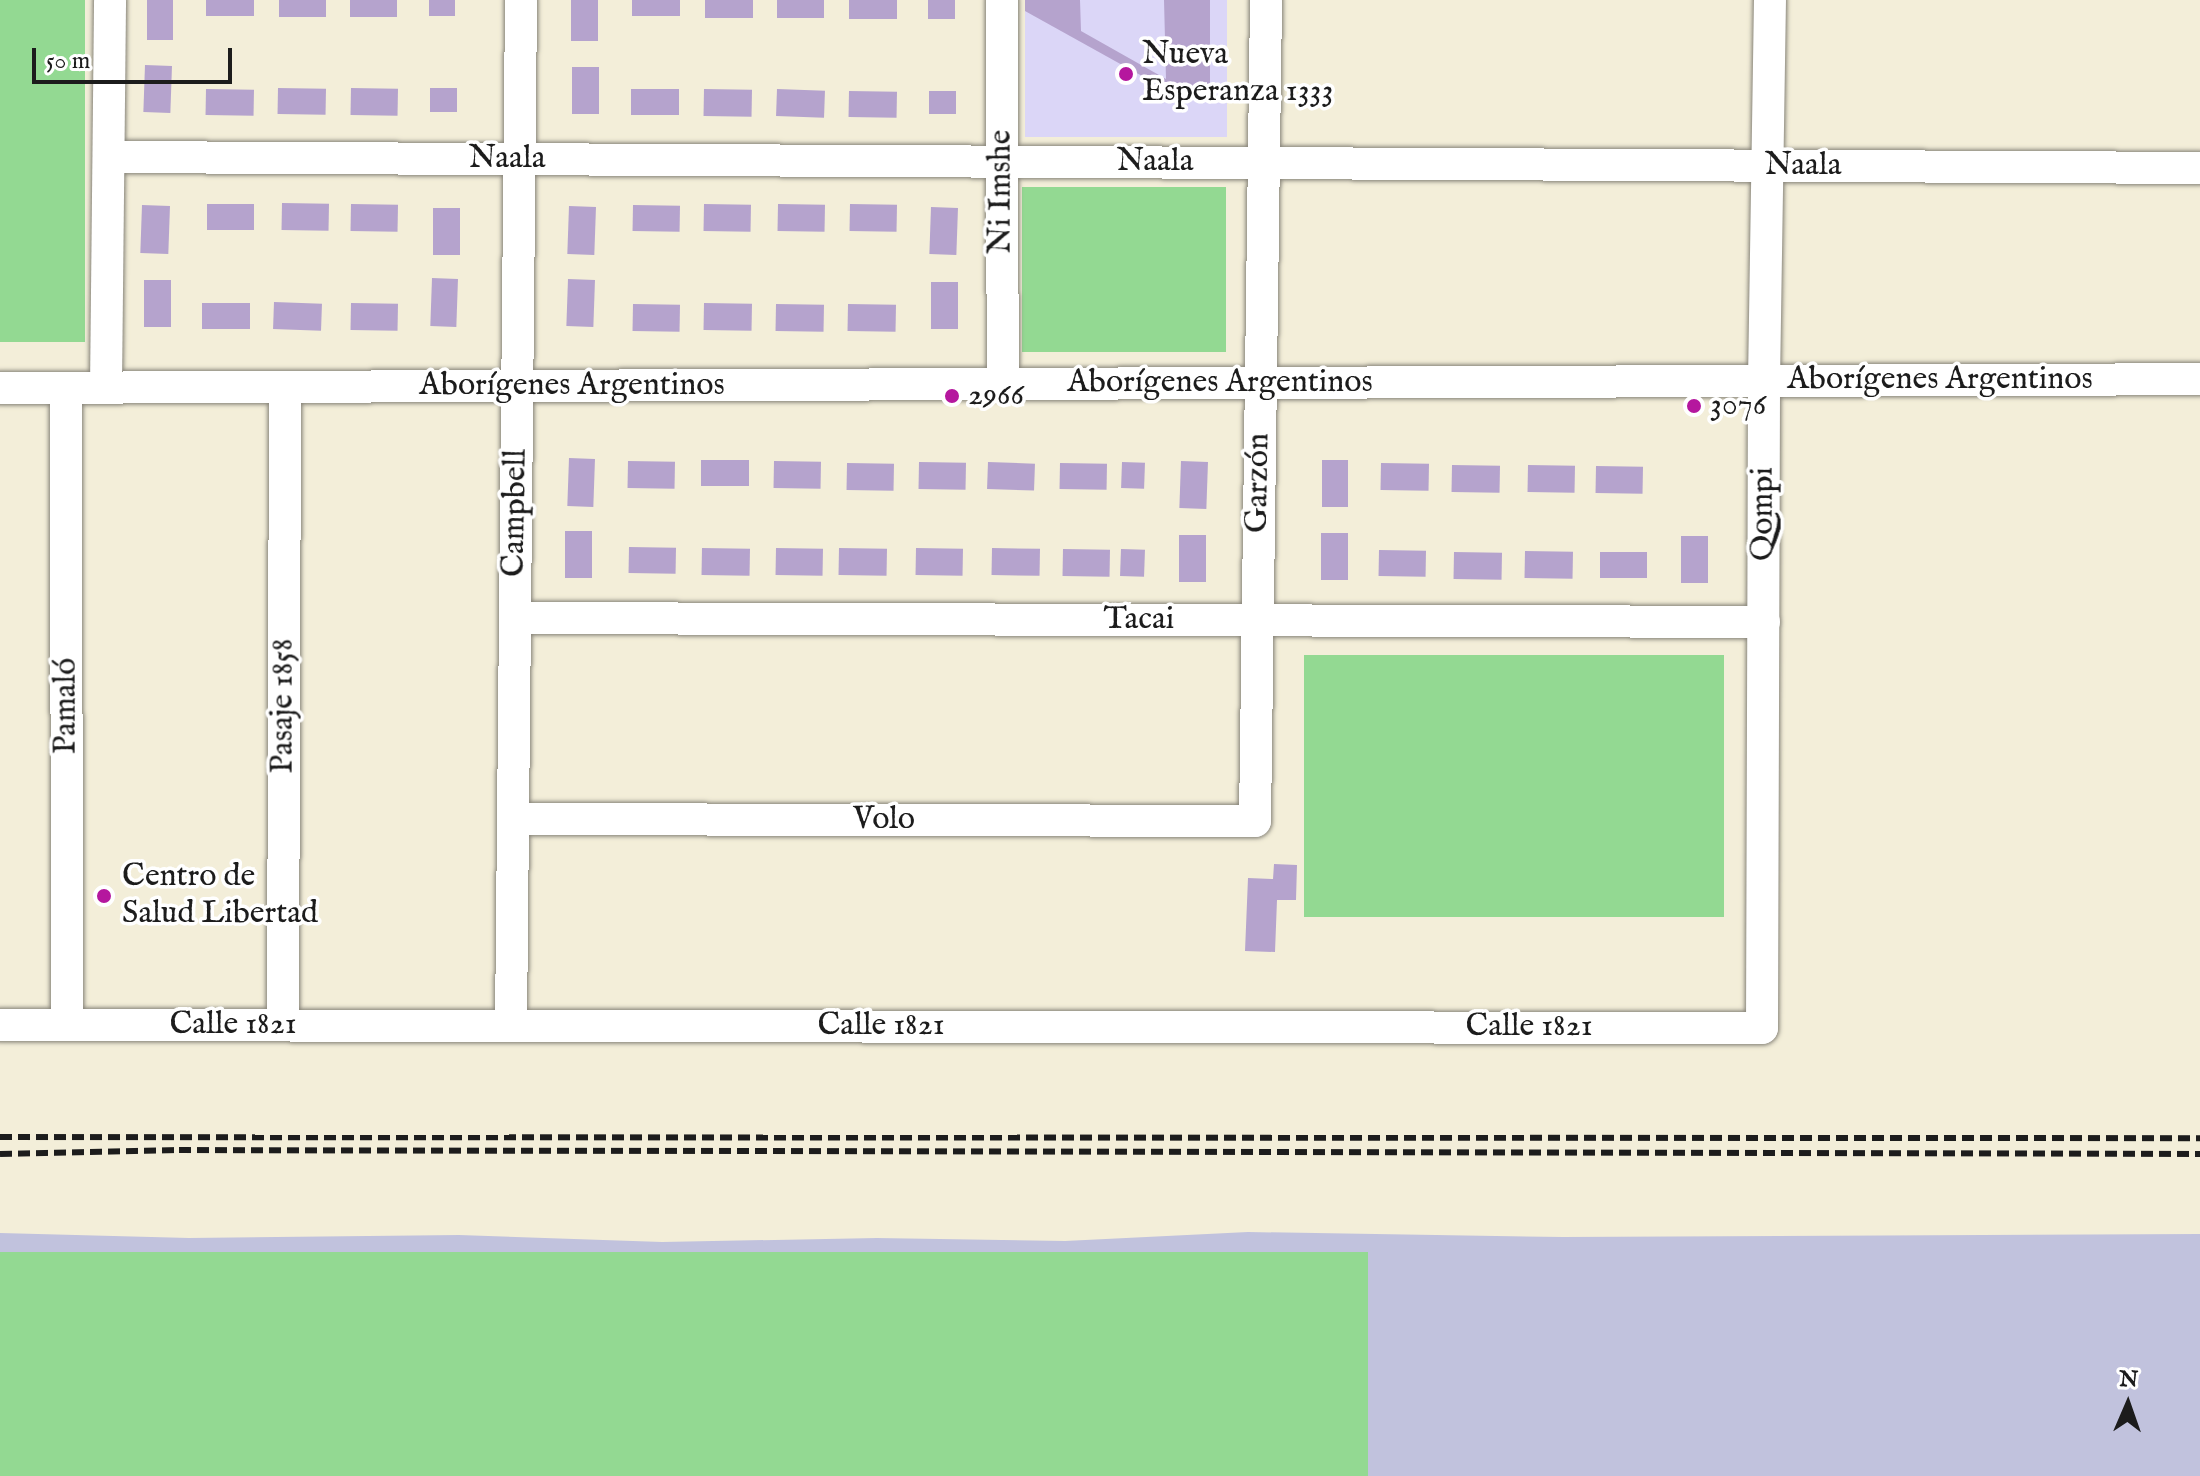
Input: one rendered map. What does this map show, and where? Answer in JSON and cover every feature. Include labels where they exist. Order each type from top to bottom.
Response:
[{"type":"street","points":[[106,387],[110,0]]},
{"type":"street","name":"Campbell","points":[[511,1026],[521,0]]},
{"type":"street","name":"Ni Imshe","points":[[1002,0],[1003,384]]},
{"type":"street","name":"Garzón","points":[[1255,821],[1266,0]]},
{"type":"street","name":"Qompi","points":[[1762,1028],[1764,381],[1770,0]]},
{"type":"street","name":"Naala","points":[[109,157],[2200,168]]},
{"type":"street","name":"Aborígenes Argentinos","points":[[0,388],[2200,379]]},
{"type":"street","name":"Pasaje 1858","points":[[283,1025],[285,387]]},
{"type":"street","name":"Pamaló","points":[[66,388],[67,1025]]},
{"type":"street","name":"Tacai","points":[[515,618],[1764,622]]},
{"type":"street","name":"Volo","points":[[513,819],[1255,821]]},
{"type":"street","name":"Calle 1821","points":[[0,1025],[1762,1028]]},
{"type":"shaded area","name":"Nueva Esperanza 1333","points":[[1025,0],[1227,0],[1227,137],[1025,137]]},
{"type":"shaded area","points":[[1248,1232],[1563,1237],[2200,1234],[2200,1476],[0,1476],[0,1233],[189,1238],[459,1235],[662,1242],[877,1238],[1065,1241]]},
{"type":"green space","points":[[0,0],[85,0],[85,342],[0,342]]},
{"type":"green space","points":[[1022,187],[1226,187],[1226,352],[1022,352]]},
{"type":"green space","points":[[1304,655],[1724,655],[1724,917],[1304,917]]},
{"type":"green space","points":[[0,1252],[1368,1252],[1368,1476],[0,1476]]},
{"type":"building","points":[[147,0],[173,0],[173,40],[147,40]]},
{"type":"building","points":[[206,0],[254,0],[254,16],[206,16]]},
{"type":"building","points":[[279,0],[326,0],[326,17],[279,17]]},
{"type":"building","points":[[350,0],[397,0],[397,17],[350,17]]},
{"type":"building","points":[[429,0],[455,0],[455,16],[429,16]]},
{"type":"building","points":[[571,0],[598,0],[598,41],[571,41]]},
{"type":"building","points":[[632,0],[680,0],[680,16],[632,16]]},
{"type":"building","points":[[705,0],[753,0],[753,18],[705,18]]},
{"type":"building","points":[[777,0],[824,0],[824,18],[777,18]]},
{"type":"building","points":[[849,0],[897,0],[897,19],[849,19]]},
{"type":"building","points":[[928,0],[955,0],[955,19],[928,19]]},
{"type":"building","points":[[1025,0],[1080,0],[1081,31],[1166,79],[1164,0],[1210,0],[1210,96],[1187,101],[1025,11]]},
{"type":"building","points":[[145,65],[172,66],[170,113],[143,112]]},
{"type":"building","points":[[572,67],[599,67],[599,114],[572,114]]},
{"type":"building","points":[[278,88],[326,89],[326,115],[278,114]]},
{"type":"building","points":[[351,88],[398,89],[398,116],[351,115]]},
{"type":"building","points":[[430,88],[457,88],[457,112],[430,112]]},
{"type":"building","points":[[206,89],[254,90],[254,116],[206,115]]},
{"type":"building","points":[[631,89],[679,89],[679,115],[631,115]]},
{"type":"building","points":[[704,89],[752,90],[752,117],[704,116]]},
{"type":"building","points":[[777,89],[825,91],[824,118],[776,116]]},
{"type":"building","points":[[849,91],[897,92],[897,118],[849,117]]},
{"type":"building","points":[[929,91],[956,91],[956,114],[929,114]]},
{"type":"building","points":[[282,203],[329,204],[329,231],[282,230]]},
{"type":"building","points":[[207,204],[254,204],[254,230],[207,230]]},
{"type":"building","points":[[351,204],[398,205],[398,232],[351,231]]},
{"type":"building","points":[[704,204],[751,205],[751,232],[704,231]]},
{"type":"building","points":[[778,204],[825,205],[825,232],[778,231]]},
{"type":"building","points":[[850,204],[897,205],[897,232],[850,231]]},
{"type":"building","points":[[142,205],[170,206],[168,254],[140,253]]},
{"type":"building","points":[[633,205],[680,206],[680,232],[633,231]]},
{"type":"building","points":[[569,206],[596,207],[594,255],[567,254]]},
{"type":"building","points":[[931,207],[958,208],[956,255],[929,254]]},
{"type":"building","points":[[433,208],[460,208],[460,255],[433,255]]},
{"type":"building","points":[[432,278],[458,279],[456,327],[430,326]]},
{"type":"building","points":[[568,279],[595,280],[593,327],[566,326]]},
{"type":"building","points":[[144,280],[171,280],[171,327],[144,327]]},
{"type":"building","points":[[931,282],[958,282],[958,329],[931,329]]},
{"type":"building","points":[[274,302],[322,304],[321,331],[273,329]]},
{"type":"building","points":[[202,303],[250,303],[250,329],[202,329]]},
{"type":"building","points":[[351,303],[398,304],[398,331],[351,330]]},
{"type":"building","points":[[704,303],[752,304],[752,331],[704,330]]},
{"type":"building","points":[[633,304],[680,305],[680,332],[633,331]]},
{"type":"building","points":[[776,304],[824,305],[824,332],[776,331]]},
{"type":"building","points":[[848,304],[896,305],[896,332],[848,331]]},
{"type":"building","points":[[569,458],[595,459],[593,507],[567,506]]},
{"type":"building","points":[[701,460],[749,460],[749,486],[701,486]]},
{"type":"building","points":[[1322,460],[1348,460],[1348,507],[1322,507]]},
{"type":"building","points":[[628,461],[675,462],[675,489],[628,488]]},
{"type":"building","points":[[774,461],[821,462],[821,489],[774,488]]},
{"type":"building","points":[[1181,461],[1208,462],[1206,509],[1179,508]]},
{"type":"building","points":[[919,462],[966,463],[966,490],[919,489]]},
{"type":"building","points":[[988,462],[1035,464],[1034,491],[987,489]]},
{"type":"building","points":[[1122,462],[1145,463],[1144,489],[1121,488]]},
{"type":"building","points":[[847,463],[894,464],[894,491],[847,490]]},
{"type":"building","points":[[1060,463],[1107,464],[1107,490],[1060,489]]},
{"type":"building","points":[[1381,463],[1429,464],[1429,491],[1381,490]]},
{"type":"building","points":[[1452,465],[1500,466],[1500,493],[1452,492]]},
{"type":"building","points":[[1528,465],[1575,466],[1575,493],[1528,492]]},
{"type":"building","points":[[1596,466],[1643,467],[1643,494],[1596,493]]},
{"type":"building","points":[[565,531],[592,531],[592,578],[565,578]]},
{"type":"building","points":[[1321,533],[1348,533],[1348,580],[1321,580]]},
{"type":"building","points":[[1179,535],[1206,535],[1206,582],[1179,582]]},
{"type":"building","points":[[1681,536],[1708,536],[1708,583],[1681,583]]},
{"type":"building","points":[[629,547],[676,548],[676,574],[629,573]]},
{"type":"building","points":[[702,548],[750,549],[750,576],[702,575]]},
{"type":"building","points":[[776,548],[823,549],[823,576],[776,575]]},
{"type":"building","points":[[839,548],[887,549],[887,576],[839,575]]},
{"type":"building","points":[[916,548],[963,549],[963,576],[916,575]]},
{"type":"building","points":[[992,548],[1040,549],[1040,576],[992,575]]},
{"type":"building","points":[[1063,549],[1110,550],[1110,577],[1063,576]]},
{"type":"building","points":[[1121,549],[1145,550],[1144,577],[1120,576]]},
{"type":"building","points":[[1379,550],[1426,551],[1426,577],[1379,576]]},
{"type":"building","points":[[1525,551],[1573,552],[1573,579],[1525,578]]},
{"type":"building","points":[[1454,552],[1502,553],[1502,580],[1454,579]]},
{"type":"building","points":[[1600,552],[1647,552],[1647,578],[1600,578]]},
{"type":"building","points":[[1274,864],[1297,865],[1296,900],[1277,900],[1275,952],[1245,951],[1248,878],[1273,879]]},
{"type":"railway","points":[[0,1137],[2200,1138]]},
{"type":"railway","points":[[0,1154],[179,1150],[2200,1154]]},
{"type":"place","name":"Nueva Esperanza 1333","points":[[1126,74]]},
{"type":"place","name":"2966","points":[[952,396]]},
{"type":"place","name":"3076","points":[[1694,406]]},
{"type":"place","name":"Centro de Salud Libertad","points":[[104,896]]}]
